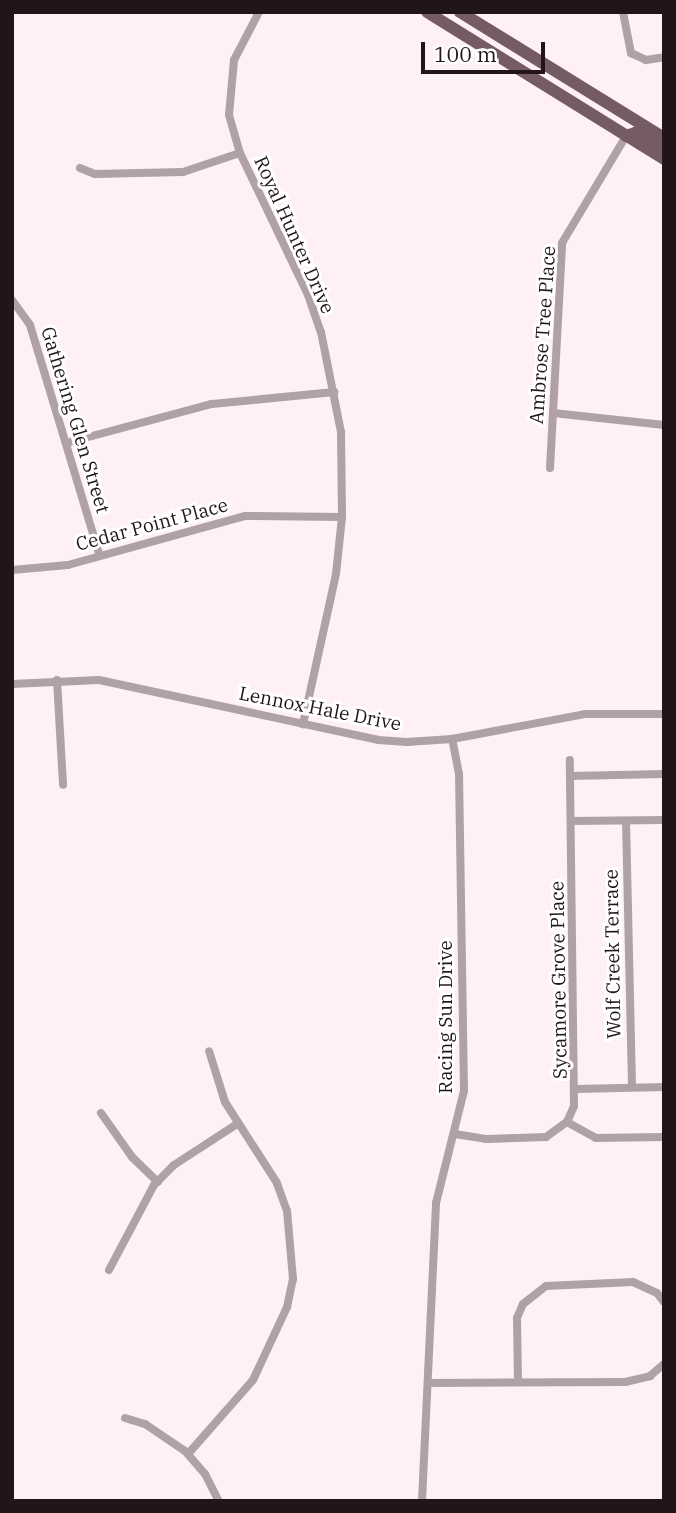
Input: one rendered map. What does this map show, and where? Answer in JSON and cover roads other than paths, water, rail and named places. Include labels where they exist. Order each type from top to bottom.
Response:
[{"type":"main road","points":[[427,12],[492,55],[664,159]]},
{"type":"main road","points":[[460,12],[664,138]]},
{"type":"main road","points":[[492,55],[512,54],[556,81],[570,80]]},
{"type":"main road","points":[[626,136],[635,133],[664,148]]},
{"type":"street","name":"Royal Hunter Drive","points":[[259,12],[242,38],[230,81],[229,115],[240,152],[308,295],[334,392],[341,432],[342,517],[332,594],[303,724]]},
{"type":"street","points":[[622,12],[631,53],[646,60],[664,57]]},
{"type":"street","name":"Ambrose Tree Place","points":[[550,468],[562,243],[626,136]]},
{"type":"street","points":[[80,168],[95,174],[183,172],[240,152]]},
{"type":"street","name":"Gathering Glen Street","points":[[12,300],[30,325],[99,554]]},
{"type":"street","points":[[66,443],[212,404],[334,392]]},
{"type":"street","points":[[553,413],[664,425]]},
{"type":"street","name":"Cedar Point Place","points":[[12,570],[68,565],[99,554],[244,516],[342,517]]},
{"type":"street","points":[[57,680],[63,785]]},
{"type":"street","name":"Lennox Hale Drive","points":[[12,684],[57,680],[122,684],[377,740],[452,739],[585,714],[664,714]]},
{"type":"street","name":"Racing Sun Drive","points":[[422,1501],[436,1203],[464,1091],[459,774],[452,739]]},
{"type":"street","name":"Sycamore Grove Place","points":[[567,1122],[577,1089],[570,760]]},
{"type":"street","points":[[570,776],[664,774]]},
{"type":"street","points":[[571,821],[664,820]]},
{"type":"street","name":"Wolf Creek Terrace","points":[[626,821],[632,1087]]},
{"type":"street","points":[[188,1454],[241,1399],[253,1380],[287,1307],[293,1279],[288,1211],[277,1183],[237,1124],[209,1051]]},
{"type":"street","points":[[577,1089],[664,1087]]},
{"type":"street","points":[[101,1113],[132,1157],[158,1182]]},
{"type":"street","points":[[455,1134],[546,1137],[567,1122],[596,1138],[664,1137]]},
{"type":"street","points":[[109,1270],[158,1182],[190,1154],[237,1124]]},
{"type":"street","points":[[518,1382],[517,1318],[523,1304],[546,1286],[633,1282],[657,1293],[664,1302]]},
{"type":"street","points":[[428,1383],[639,1380],[664,1364]]},
{"type":"street","points":[[125,1418],[145,1424],[188,1454],[219,1501]]}]
